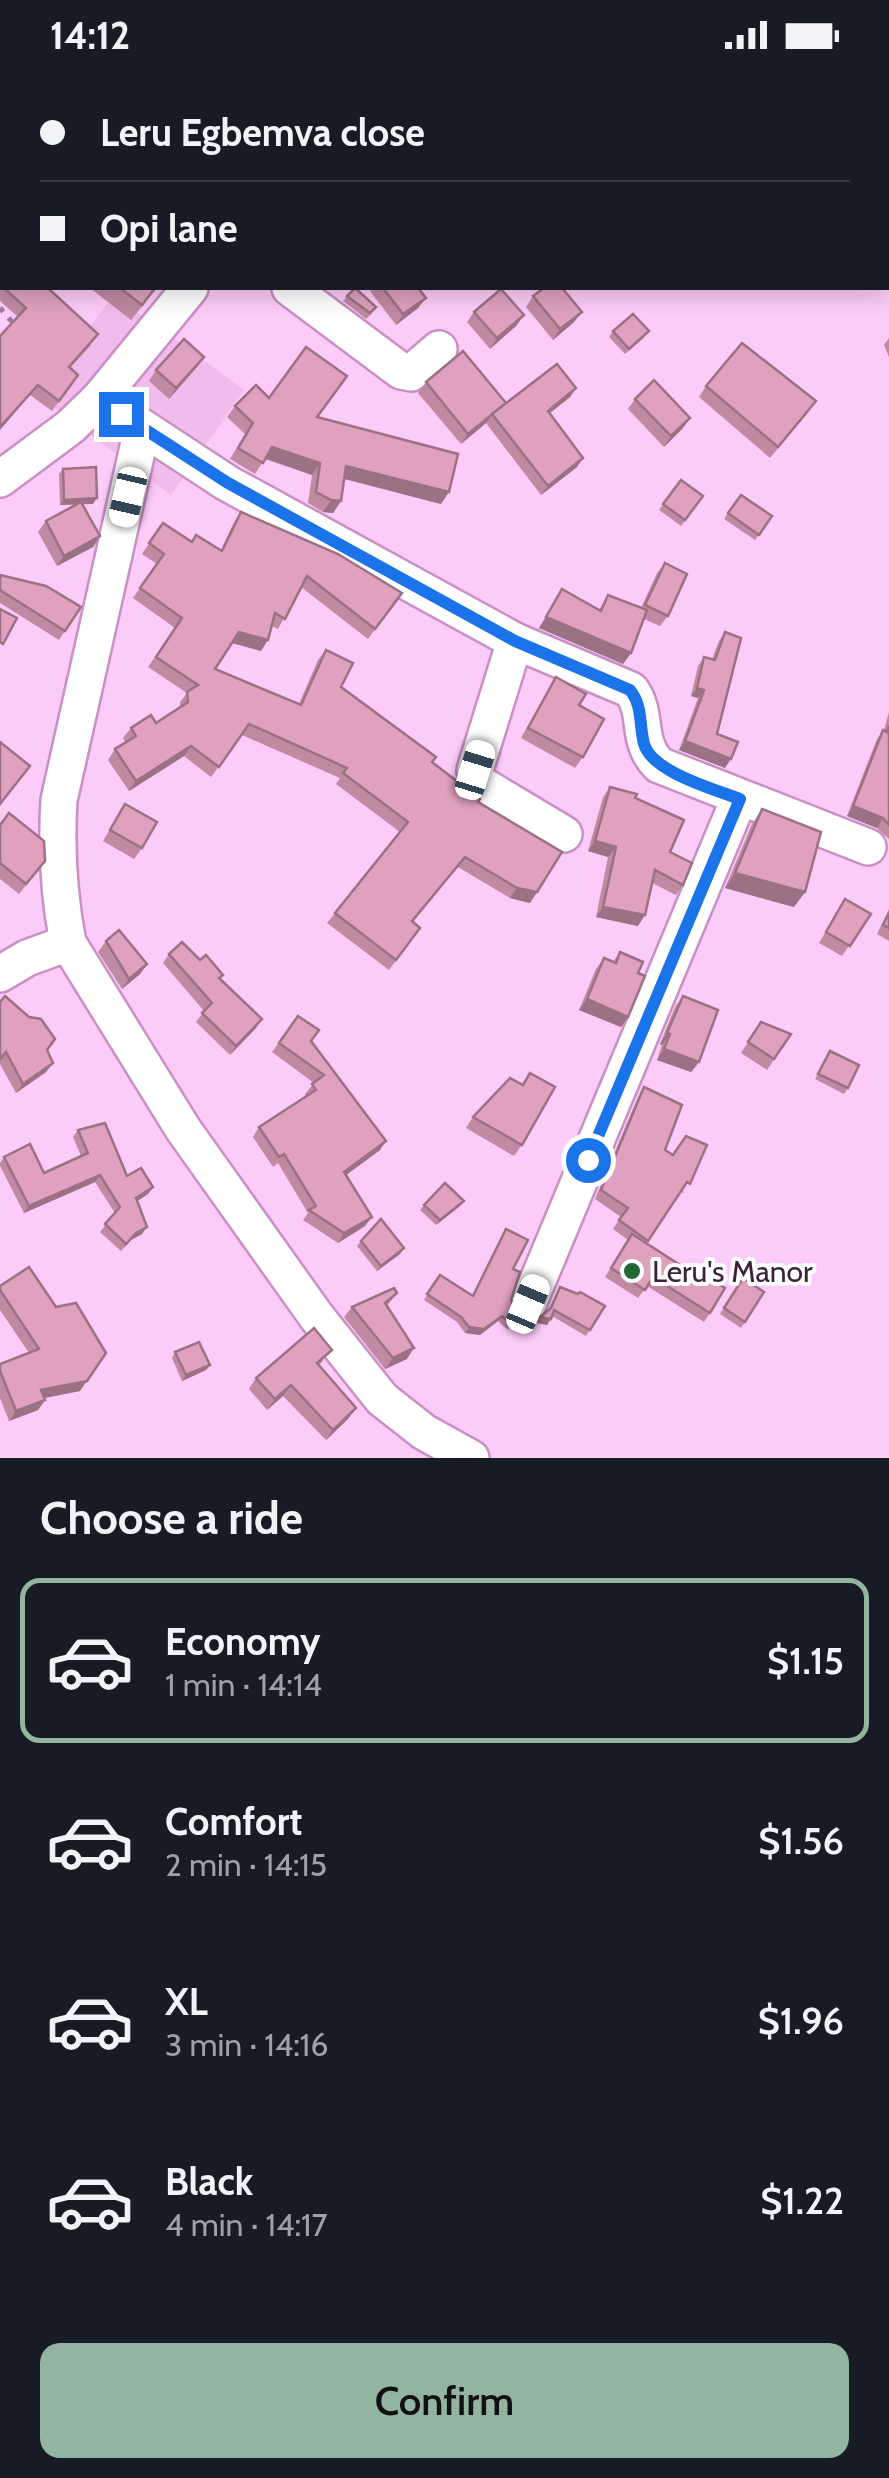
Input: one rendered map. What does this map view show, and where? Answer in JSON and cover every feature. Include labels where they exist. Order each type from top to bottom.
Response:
[{"type":"street","points":[[0,478],[70,427],[99,400],[188,290]]},
{"type":"street","points":[[293,290],[406,373],[439,349]]},
{"type":"street","points":[[99,400],[228,483],[515,641],[630,690],[638,700],[645,748],[659,766],[868,847]]},
{"type":"street","points":[[142,429],[60,800],[61,907],[68,944],[184,1129],[316,1316],[382,1399],[424,1432],[472,1458]]},
{"type":"street","points":[[515,641],[475,770],[478,782],[564,834]]},
{"type":"street","points":[[528,1304],[740,799]]},
{"type":"street","points":[[0,974],[27,958],[68,944]]},
{"type":"path","points":[[0,308],[26,338]]},
{"type":"shaded area","points":[[114,295],[244,390],[171,495],[37,395]]},
{"type":"building","points":[[6,290],[50,290],[98,334],[69,367],[78,375],[59,401],[38,385],[0,427],[0,336],[26,308]]},
{"type":"building","points":[[123,290],[153,290],[142,305]]},
{"type":"building","points":[[357,290],[376,307],[370,313],[347,296]]},
{"type":"building","points":[[385,290],[420,290],[426,298],[403,314]]},
{"type":"building","points":[[502,290],[524,315],[497,338],[474,312]]},
{"type":"building","points":[[541,290],[564,290],[582,312],[560,329],[533,296]]},
{"type":"building","points":[[633,314],[649,331],[629,349],[613,331]]},
{"type":"building","points":[[184,339],[204,357],[176,388],[156,370]]},
{"type":"building","points":[[742,343],[816,401],[778,447],[706,386]]},
{"type":"building","points":[[306,347],[347,376],[317,417],[458,454],[449,492],[346,466],[341,501],[331,500],[316,492],[320,463],[272,447],[263,463],[238,448],[253,423],[235,406],[256,385],[269,398]]},
{"type":"building","points":[[463,351],[506,403],[468,434],[426,382]]},
{"type":"building","points":[[557,364],[576,388],[548,411],[583,458],[548,486],[492,414]]},
{"type":"building","points":[[654,380],[690,418],[671,436],[635,399]]},
{"type":"building","points":[[96,467],[97,498],[64,500],[63,469]]},
{"type":"building","points":[[681,480],[703,496],[685,520],[663,504]]},
{"type":"building","points":[[741,495],[772,516],[759,535],[728,513]]},
{"type":"building","points":[[81,502],[100,536],[64,556],[46,521]]},
{"type":"building","points":[[241,512],[338,554],[402,593],[375,629],[307,576],[285,619],[275,613],[268,640],[239,632],[215,669],[301,705],[326,650],[353,663],[341,687],[436,757],[432,762],[480,799],[478,802],[562,852],[537,892],[517,888],[465,857],[412,921],[420,928],[396,960],[335,913],[408,822],[343,773],[347,768],[249,724],[219,767],[191,746],[136,781],[115,749],[136,736],[131,728],[151,715],[156,723],[188,702],[187,692],[198,685],[156,657],[182,618],[140,588],[164,554],[149,543],[163,523],[192,542],[196,535],[222,551]]},
{"type":"building","points":[[665,563],[687,574],[668,616],[645,605]]},
{"type":"building","points":[[0,575],[46,586],[81,607],[65,631],[0,590]]},
{"type":"building","points":[[562,589],[601,611],[608,595],[647,610],[631,653],[546,617]]},
{"type":"building","points":[[0,609],[17,618],[3,644],[0,642]]},
{"type":"building","points":[[725,632],[741,638],[717,734],[738,742],[731,759],[685,741],[704,690],[697,688],[704,657],[715,660]]},
{"type":"building","points":[[556,677],[586,694],[579,705],[604,719],[583,757],[528,728]]},
{"type":"building","points":[[889,726],[889,825],[883,818],[853,806],[883,730],[887,732]]},
{"type":"building","points":[[0,742],[30,766],[0,804]]},
{"type":"building","points":[[610,787],[637,794],[635,798],[684,820],[670,852],[692,863],[683,885],[655,870],[645,915],[603,907],[616,847],[595,841]]},
{"type":"building","points":[[125,804],[157,822],[142,848],[110,830]]},
{"type":"building","points":[[762,809],[821,832],[805,892],[735,873]]},
{"type":"building","points":[[9,813],[44,841],[45,861],[26,884],[0,863],[0,825]]},
{"type":"building","points":[[845,899],[871,914],[850,946],[826,932]]},
{"type":"building","points":[[119,930],[147,964],[129,979],[106,941]]},
{"type":"building","points":[[182,942],[200,960],[206,955],[223,975],[219,978],[262,1019],[236,1046],[202,1013],[212,1003],[169,954]]},
{"type":"building","points":[[620,952],[643,962],[638,973],[645,976],[628,1017],[587,999],[604,958],[616,963]]},
{"type":"building","points":[[5,996],[29,1017],[41,1019],[55,1039],[47,1050],[53,1063],[23,1084],[6,1052],[0,1059],[0,1002]]},
{"type":"building","points":[[683,996],[718,1010],[699,1062],[664,1049]]},
{"type":"building","points":[[298,1016],[319,1030],[311,1041],[386,1141],[344,1172],[372,1217],[344,1233],[309,1210],[316,1206],[284,1154],[279,1157],[259,1127],[316,1090],[312,1084],[324,1075],[279,1043]]},
{"type":"building","points":[[761,1022],[791,1034],[774,1059],[748,1042]]},
{"type":"building","points":[[830,1051],[859,1065],[848,1088],[818,1074]]},
{"type":"building","points":[[530,1073],[555,1087],[522,1145],[473,1117],[510,1078],[523,1085]]},
{"type":"building","points":[[644,1087],[682,1105],[665,1150],[673,1155],[686,1136],[707,1145],[690,1184],[687,1182],[648,1241],[619,1220],[628,1208],[601,1190]]},
{"type":"building","points":[[105,1123],[127,1176],[141,1168],[153,1187],[136,1198],[147,1227],[126,1244],[105,1224],[120,1207],[100,1175],[29,1206],[4,1157],[30,1144],[44,1173],[88,1153],[78,1130]]},
{"type":"building","points":[[445,1183],[464,1201],[440,1220],[424,1205]]},
{"type":"building","points":[[381,1219],[404,1248],[381,1266],[361,1241]]},
{"type":"building","points":[[506,1229],[528,1240],[513,1269],[520,1272],[511,1300],[520,1315],[512,1324],[502,1316],[484,1329],[469,1327],[427,1294],[440,1275],[473,1296]]},
{"type":"building","points":[[632,1234],[694,1274],[696,1271],[725,1288],[710,1313],[653,1277],[645,1290],[611,1268]]},
{"type":"building","points":[[29,1267],[56,1307],[76,1303],[106,1353],[87,1381],[41,1390],[45,1400],[16,1411],[0,1364],[39,1349],[0,1286]]},
{"type":"building","points":[[743,1278],[764,1292],[745,1322],[724,1308]]},
{"type":"building","points":[[560,1287],[580,1292],[605,1306],[590,1330],[554,1310],[551,1319],[540,1317],[551,1308]]},
{"type":"building","points":[[394,1288],[397,1293],[385,1303],[414,1348],[393,1358],[352,1307]]},
{"type":"building","points":[[314,1328],[332,1350],[317,1363],[356,1408],[333,1430],[291,1385],[275,1399],[256,1378]]},
{"type":"building","points":[[199,1342],[210,1365],[186,1375],[175,1352]]},
{"type":"place","name":"Leru's Manor","points":[[632,1271]]},
{"type":"route","points":[[121,414],[228,483],[515,641],[630,690],[638,700],[645,748],[659,766],[740,799],[588,1160]]}]
